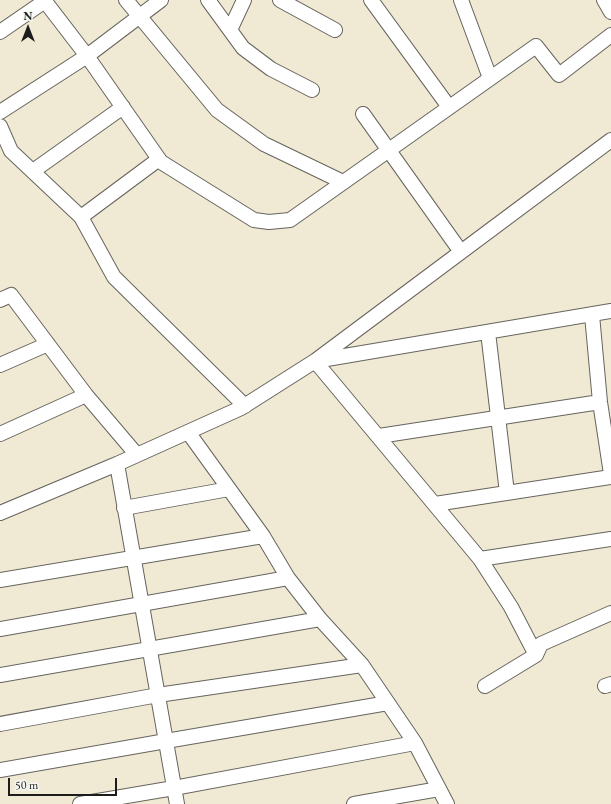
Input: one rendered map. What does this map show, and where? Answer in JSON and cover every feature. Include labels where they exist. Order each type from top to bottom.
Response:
[{"type":"street","points":[[0,32],[44,0],[124,107],[161,162],[254,220],[269,222],[290,220],[536,46],[559,75],[611,35]]},
{"type":"street","points":[[126,0],[217,110],[264,144],[343,182]]},
{"type":"street","points":[[0,112],[87,56],[161,0]]},
{"type":"street","points":[[208,0],[243,48],[270,69],[312,90]]},
{"type":"street","points":[[230,30],[244,0]]},
{"type":"street","points":[[280,0],[335,30]]},
{"type":"street","points":[[371,0],[449,107]]},
{"type":"street","points":[[461,0],[490,78]]},
{"type":"street","points":[[604,0],[611,12]]},
{"type":"street","points":[[33,171],[124,107]]},
{"type":"street","points":[[363,114],[461,252]]},
{"type":"street","points":[[0,126],[11,151],[81,217],[114,277],[245,406]]},
{"type":"street","points":[[0,513],[137,455],[245,406],[316,361],[611,140]]},
{"type":"street","points":[[81,217],[159,159]]},
{"type":"street","points":[[0,300],[11,295],[86,395],[137,455]]},
{"type":"street","points":[[316,361],[611,312]]},
{"type":"street","points":[[435,504],[611,476],[600,402],[592,315]]},
{"type":"street","points":[[488,332],[507,493]]},
{"type":"street","points":[[0,365],[48,344]]},
{"type":"street","points":[[316,361],[480,559],[511,607],[536,655]]},
{"type":"street","points":[[0,434],[86,395]]},
{"type":"street","points":[[379,436],[600,402]]},
{"type":"street","points":[[188,432],[263,536],[288,578],[320,619],[362,665],[415,743],[447,804]]},
{"type":"street","points":[[116,464],[177,804]]},
{"type":"street","points":[[124,508],[229,489]]},
{"type":"street","points":[[0,580],[263,536]]},
{"type":"street","points":[[480,559],[611,539]]},
{"type":"street","points":[[0,628],[288,578]]},
{"type":"street","points":[[485,686],[536,655],[541,644],[611,613]]},
{"type":"street","points":[[0,675],[320,619]]},
{"type":"street","points":[[0,724],[158,695],[362,665]]},
{"type":"street","points":[[0,770],[166,740],[388,704]]},
{"type":"street","points":[[80,804],[415,743]]},
{"type":"street","points":[[354,804],[439,789]]}]
